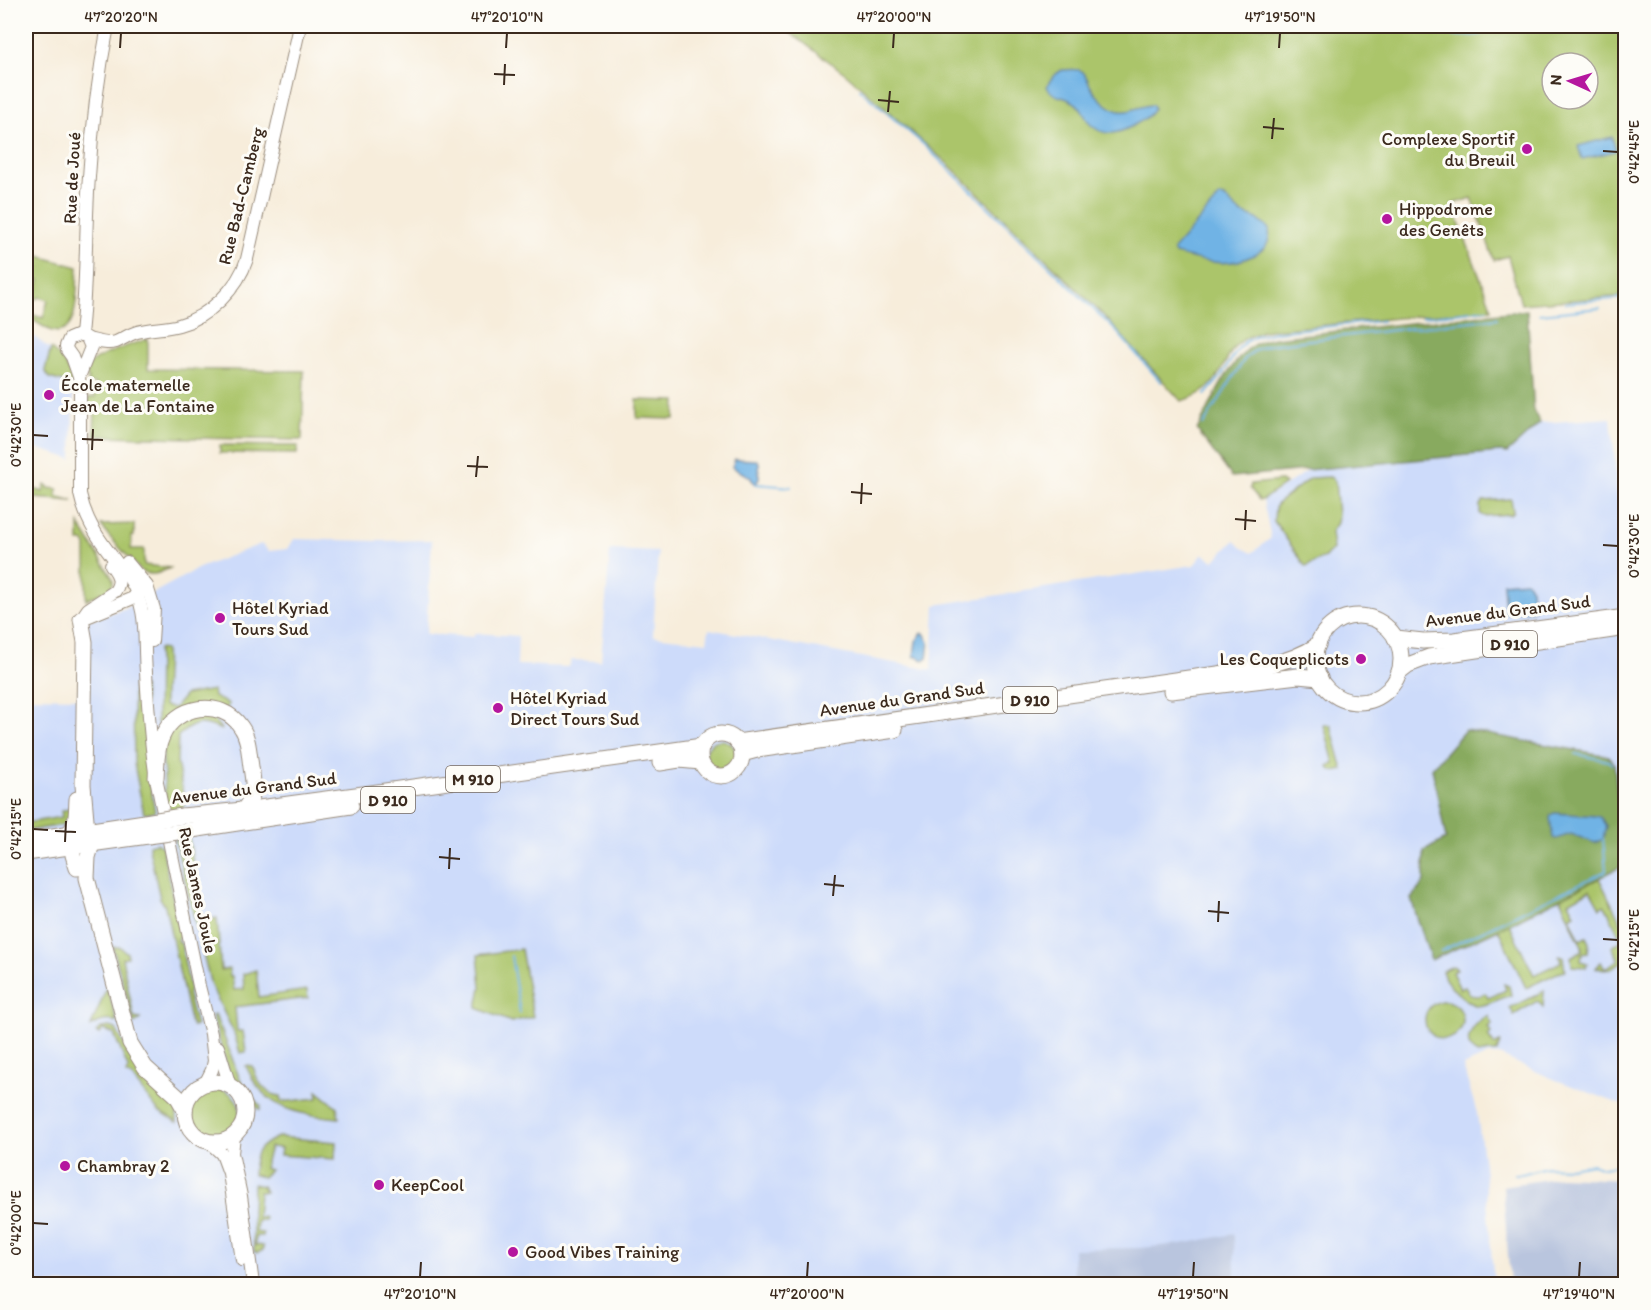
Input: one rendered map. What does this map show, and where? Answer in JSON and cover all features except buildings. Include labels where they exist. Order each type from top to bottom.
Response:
[{"type":"main road","points":[[1358,617],[1376,621],[1387,628],[1395,638],[1400,655],[1399,672],[1385,692],[1375,699],[1362,702],[1348,701],[1336,696],[1320,678],[1316,662],[1318,645],[1325,633],[1335,624],[1347,618],[1358,617]]},
{"type":"main road","name":"Avenue du Grand Sud","points":[[1395,638],[1423,641],[1454,640],[1626,617]]},
{"type":"main road","points":[[81,619],[85,642],[84,794],[91,835],[88,856],[82,873]]},
{"type":"main road","points":[[81,619],[78,641],[76,819],[71,840],[73,855],[82,873],[130,1043],[145,1067],[177,1096],[185,1110]]},
{"type":"main road","name":"Avenue du Grand Sud","points":[[1399,672],[1408,665],[1429,657],[1626,628]]},
{"type":"main road","name":"Avenue du Grand Sud","points":[[740,748],[1263,666],[1290,660],[1318,645]]},
{"type":"main road","name":"Avenue du Grand Sud","points":[[740,748],[757,750],[1148,693],[1298,676],[1320,678]]},
{"type":"main road","points":[[156,778],[161,738],[174,720],[189,710],[198,708],[222,711],[231,716],[241,727],[248,744],[253,793],[250,803],[243,810]]},
{"type":"main road","points":[[716,734],[728,735],[740,748],[739,765],[726,775],[720,776],[709,772],[701,762],[700,751],[705,740],[716,734]]},
{"type":"main road","name":"Avenue du Grand Sud","points":[[184,824],[243,810],[702,746]]},
{"type":"main road","name":"Avenue du Grand Sud","points":[[91,835],[679,760],[701,762]]},
{"type":"main road","points":[[84,794],[99,818],[105,823],[121,826]]},
{"type":"main road","name":"Avenue du Grand Sud","points":[[26,853],[45,850],[121,826],[147,829]]},
{"type":"main road","name":"Avenue du Grand Sud","points":[[26,840],[71,840]]},
{"type":"main road","points":[[45,850],[59,856],[82,873]]},
{"type":"main road","points":[[167,1086],[182,1088],[213,1082],[230,1086],[240,1096],[245,1112],[240,1130],[234,1136],[226,1140],[209,1142],[191,1131],[185,1117],[185,1110],[191,1094],[201,1086]]},
{"type":"street","name":"Rue de Joué","points":[[85,337],[88,179],[94,108],[108,26]]},
{"type":"street","name":"Rue Bad-Camberg","points":[[85,337],[112,343],[137,332],[186,323],[217,303],[237,282],[247,259],[300,26]]},
{"type":"street","points":[[79,377],[91,347],[85,337],[72,336],[67,342],[67,350],[79,377],[80,494],[93,531],[140,589]]},
{"type":"street","points":[[72,357],[79,359],[86,357]]},
{"type":"street","points":[[86,512],[140,589]]},
{"type":"street","points":[[81,619],[88,609],[118,587],[119,578],[104,547]]},
{"type":"street","points":[[106,597],[140,589]]},
{"type":"street","points":[[81,619],[140,589]]},
{"type":"street","name":"Rue James Joule","points":[[140,589],[154,609],[150,717],[156,778],[214,1061],[212,1070],[201,1086]]},
{"type":"street","name":"Rue James Joule","points":[[210,1034],[216,1042],[230,1086]]},
{"type":"street","points":[[234,1136],[231,1149],[241,1196],[253,1284]]},
{"type":"street","points":[[209,1142],[222,1154],[229,1173],[245,1284]]},
{"type":"shaded area","name":"École maternelle Jean de La Fontaine","points":[[33,336],[58,355],[69,372],[73,401],[72,459],[26,445],[26,363]]},
{"type":"shaded area","points":[[1611,418],[1626,587],[1625,1106],[1499,1055],[1488,1055],[1463,1066],[1477,1113],[1484,1164],[1494,1284],[26,1284],[26,697],[78,698],[86,621],[126,608],[199,568],[261,544],[269,551],[288,549],[294,539],[432,540],[426,634],[474,637],[474,633],[518,636],[517,665],[569,667],[571,660],[601,661],[610,550],[658,552],[653,636],[707,642],[709,629],[932,670],[935,605],[1194,565],[1203,554],[1214,561],[1235,540],[1241,547],[1252,553],[1271,538],[1263,500],[1309,470],[1507,453],[1540,423]]},
{"type":"shaded area","points":[[1561,1177],[1625,1180],[1625,1284],[1510,1284],[1503,1186]]},
{"type":"shaded area","points":[[1234,1234],[1235,1284],[1074,1284],[1073,1249],[1140,1248],[1181,1244]]},
{"type":"green space","points":[[781,26],[1625,26],[1625,296],[1521,304],[1508,256],[1494,260],[1472,198],[1452,204],[1492,309],[1263,331],[1237,345],[1207,388],[1181,401],[1102,314],[949,165],[846,74]]},
{"type":"green space","points":[[26,249],[39,256],[78,267],[75,310],[67,328],[59,332],[49,330],[26,316],[26,313],[43,318],[48,300],[34,298],[40,280],[26,276]]},
{"type":"green space","points":[[1527,310],[1534,412],[1540,423],[1507,453],[1232,477],[1197,430],[1232,366],[1248,349],[1260,342],[1274,338]]},
{"type":"green space","points":[[148,339],[148,369],[304,371],[302,440],[94,436],[95,410],[88,409],[88,398],[95,397],[96,384],[88,383],[89,365],[108,353]]},
{"type":"green space","points":[[51,349],[65,365],[72,384],[49,378],[45,370]]},
{"type":"green space","points":[[637,400],[676,401],[675,419],[637,418]]},
{"type":"green space","points":[[220,445],[298,446],[297,454],[220,453]]},
{"type":"green space","points":[[1330,477],[1335,481],[1338,515],[1337,523],[1331,532],[1333,549],[1324,558],[1306,567],[1274,521],[1275,508],[1278,503],[1310,478]]},
{"type":"green space","points":[[1281,481],[1285,484],[1262,500],[1259,500],[1250,488],[1251,484]]},
{"type":"green space","points":[[45,485],[48,488],[58,489],[56,496],[73,501],[33,498],[32,514],[26,514],[26,486],[43,492]]},
{"type":"green space","points":[[1511,499],[1513,511],[1510,514],[1483,516],[1480,514],[1480,505],[1483,501]]},
{"type":"green space","points":[[79,524],[113,579],[113,584],[109,589],[86,600],[86,545],[79,542]]},
{"type":"green space","points":[[134,524],[131,549],[144,549],[144,565],[170,568],[153,574],[141,571],[101,525]]},
{"type":"green space","points":[[158,649],[165,650],[164,706],[174,708],[185,695],[213,690],[214,697],[229,704],[226,709],[163,725],[157,723]]},
{"type":"green space","points":[[133,686],[144,687],[146,762],[155,812],[144,814],[134,764]]},
{"type":"green space","points":[[200,714],[213,719],[222,730],[199,724],[189,727],[178,736],[177,762],[185,804],[183,808],[166,811],[162,744],[170,727]]},
{"type":"green space","points":[[1324,725],[1331,726],[1343,770],[1334,771],[1328,766],[1334,763]]},
{"type":"green space","points":[[1465,730],[1608,756],[1614,763],[1624,865],[1512,923],[1431,960],[1411,899],[1424,882],[1424,851],[1446,839],[1432,768]]},
{"type":"green space","points":[[721,740],[732,744],[736,755],[732,766],[721,770],[710,766],[706,755],[710,744]]},
{"type":"green space","points":[[71,808],[68,819],[63,825],[26,831],[26,823],[62,817],[61,811]]},
{"type":"green space","points":[[189,838],[202,921],[217,918],[221,970],[229,969],[234,990],[244,989],[243,974],[256,970],[259,997],[307,990],[308,998],[235,1007],[237,1031],[243,1031],[246,1052],[240,1053],[234,1033],[211,986],[175,840]]},
{"type":"green space","points":[[156,843],[162,847],[181,937],[178,939],[181,943],[190,991],[188,995],[196,1026],[193,1027],[165,906],[160,898],[149,849],[149,845]]},
{"type":"green space","points":[[1599,878],[1625,931],[1625,961],[1611,969],[1596,968],[1601,962],[1605,968],[1619,960],[1612,947],[1622,940],[1606,908],[1604,905],[1600,908],[1590,890],[1569,902],[1575,914],[1570,917],[1580,940],[1586,937],[1589,943],[1588,952],[1582,953],[1581,961],[1587,963],[1586,967],[1572,966],[1571,957],[1582,950],[1582,947],[1560,898]]},
{"type":"green space","points":[[1509,924],[1534,975],[1561,962],[1559,956],[1563,957],[1565,971],[1526,988],[1498,929]]},
{"type":"green space","points":[[113,947],[120,947],[127,953],[128,957],[122,958],[134,1018],[140,1019],[134,1024]]},
{"type":"green space","points":[[521,949],[533,1017],[511,1022],[477,1008],[481,987],[478,955]]},
{"type":"green space","points":[[1453,966],[1457,969],[1452,972],[1460,989],[1465,987],[1469,993],[1476,996],[1485,993],[1488,998],[1506,990],[1504,984],[1509,986],[1511,995],[1477,1006],[1467,1001],[1445,979],[1442,971]]},
{"type":"green space","points":[[107,987],[117,1022],[104,1021],[91,1026]]},
{"type":"green space","points":[[1544,991],[1543,1007],[1537,1001],[1514,1015],[1510,1007]]},
{"type":"green space","points":[[1444,1001],[1457,1007],[1463,1020],[1457,1033],[1444,1039],[1431,1033],[1425,1020],[1431,1007]]},
{"type":"green space","points":[[215,1015],[241,1081],[250,1096],[261,1106],[260,1110],[252,1104],[230,1075],[212,1016]]},
{"type":"green space","points":[[1488,1016],[1492,1024],[1488,1027],[1491,1033],[1488,1036],[1494,1045],[1500,1042],[1497,1052],[1478,1054],[1469,1045],[1470,1033]]},
{"type":"green space","points":[[101,1028],[116,1029],[135,1065],[146,1079],[177,1105],[177,1122],[158,1111],[132,1077],[126,1074],[128,1068],[114,1034],[103,1029],[100,1034],[96,1032]]},
{"type":"green space","points":[[246,1066],[253,1067],[266,1090],[281,1096],[281,1102],[318,1098],[317,1091],[337,1107],[339,1118],[295,1111],[272,1101],[254,1081]]},
{"type":"green space","points":[[211,1089],[221,1089],[233,1096],[240,1108],[240,1118],[233,1130],[221,1137],[211,1137],[196,1126],[192,1118],[192,1108],[203,1093]]},
{"type":"green space","points":[[278,1137],[336,1142],[335,1159],[280,1155],[281,1148],[270,1147],[264,1168],[270,1170],[263,1177],[253,1175],[254,1161],[258,1151]]},
{"type":"green space","points":[[253,1184],[262,1186],[265,1192],[259,1192],[257,1217],[264,1217],[264,1220],[257,1220],[256,1232],[263,1233],[262,1236],[256,1236],[255,1245],[263,1246],[263,1250],[258,1253],[254,1252]]},
{"type":"water","points":[[1062,70],[1082,71],[1097,95],[1108,106],[1116,110],[1125,111],[1153,105],[1154,109],[1146,118],[1125,130],[1109,133],[1098,130],[1092,126],[1078,105],[1052,93],[1047,87],[1049,81]]},
{"type":"water","points":[[1612,137],[1616,151],[1582,159],[1578,146]]},
{"type":"water","points":[[1220,196],[1241,213],[1257,219],[1269,229],[1269,238],[1265,248],[1244,259],[1225,263],[1175,254],[1173,250]]},
{"type":"water","points":[[735,459],[759,462],[759,478],[756,484],[750,477],[732,467]]},
{"type":"water","points":[[1526,581],[1531,589],[1533,610],[1505,613],[1503,583]]},
{"type":"water","points":[[922,633],[929,642],[927,658],[924,660],[914,656],[916,641]]},
{"type":"water","points":[[1554,813],[1601,818],[1606,826],[1603,839],[1595,843],[1571,834],[1553,838],[1550,818]]},
{"type":"waterway","points":[[1453,36],[1478,35],[1502,26]]},
{"type":"waterway","points":[[859,89],[923,144],[1116,331],[1161,382]]},
{"type":"waterway","points":[[1565,303],[1626,298]]},
{"type":"waterway","points":[[1539,314],[1600,308]]},
{"type":"waterway","points":[[1423,317],[1487,309]]},
{"type":"waterway","points":[[1203,425],[1244,360],[1262,347],[1497,318]]},
{"type":"waterway","points":[[1205,395],[1219,379],[1239,348],[1257,336],[1382,321]]},
{"type":"waterway","points":[[756,484],[791,487]]},
{"type":"waterway","points":[[1576,754],[1609,761],[1612,764]]},
{"type":"waterway","points":[[1441,951],[1606,871],[1603,839]]},
{"type":"waterway","points":[[511,956],[520,1013]]},
{"type":"waterway","points":[[1514,1174],[1546,1167],[1569,1168],[1593,1164],[1603,1168],[1626,1167]]},
{"type":"place","name":"Complexe Sportif du Breuil","points":[[1527,149]]},
{"type":"place","name":"Hippodrome des Genêts","points":[[1387,219]]},
{"type":"place","name":"École maternelle Jean de La Fontaine","points":[[49,395]]},
{"type":"place","name":"Hôtel Kyriad Tours Sud","points":[[220,618]]},
{"type":"place","name":"Les Coqueplicots","points":[[1361,659]]},
{"type":"place","name":"Hôtel Kyriad Direct Tours Sud","points":[[498,708]]},
{"type":"place","name":"Chambray 2","points":[[65,1166]]},
{"type":"place","name":"KeepCool","points":[[379,1185]]},
{"type":"place","name":"Good Vibes Training","points":[[513,1252]]}]
